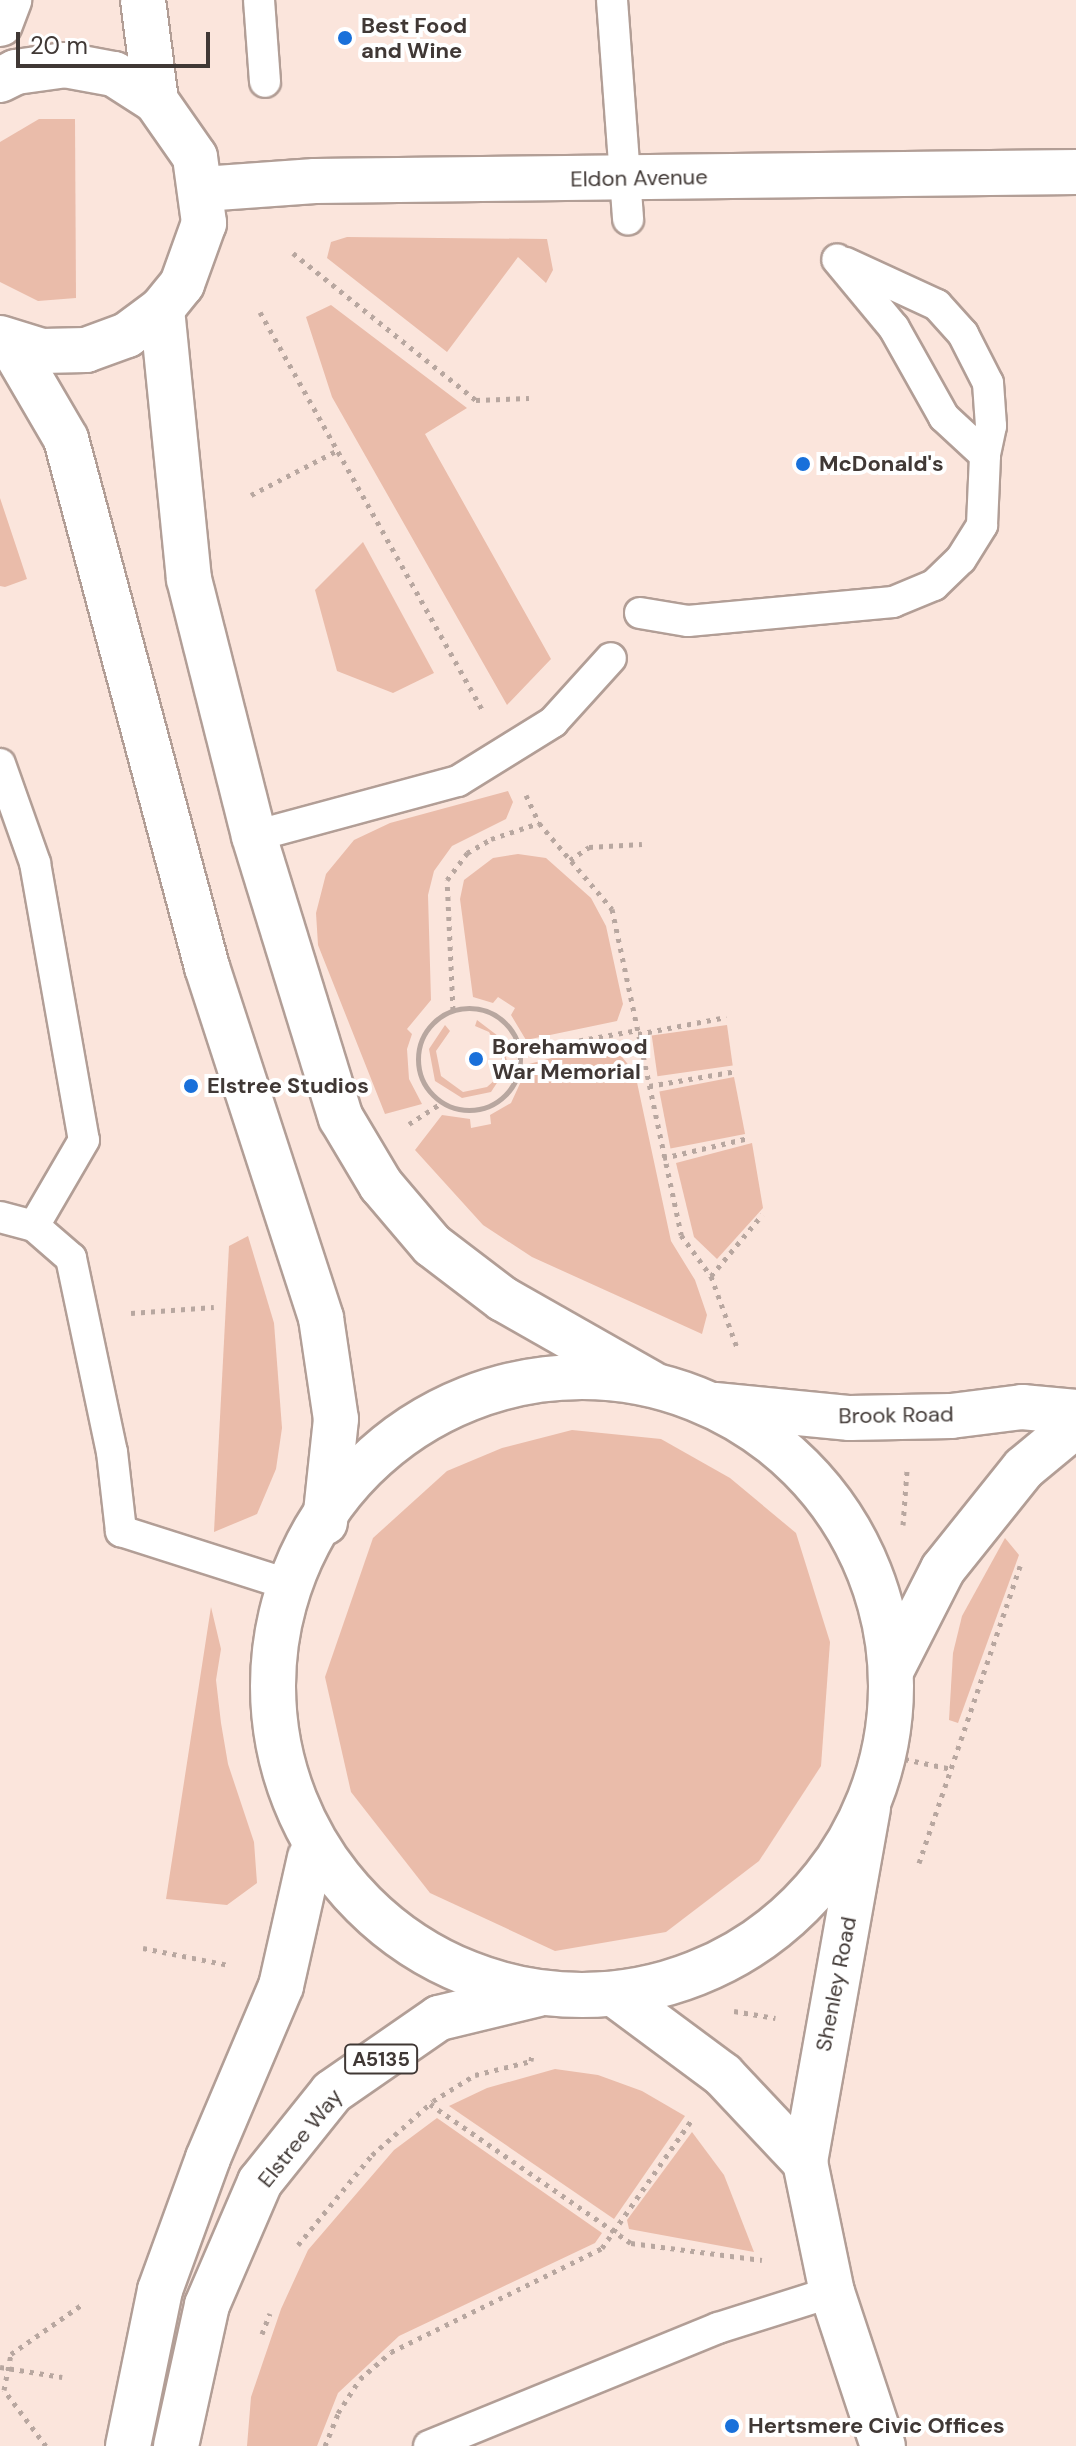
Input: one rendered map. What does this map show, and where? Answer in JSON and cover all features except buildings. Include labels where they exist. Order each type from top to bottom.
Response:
[{"type":"main road","points":[[0,24],[9,0]]},
{"type":"main road","points":[[143,0],[156,101]]},
{"type":"main road","points":[[0,80],[16,72],[65,65],[114,74],[156,101],[179,127],[195,157],[203,189],[204,223],[196,255],[162,309],[127,335],[86,350],[42,351],[5,340]]},
{"type":"main road","name":"Eldon Avenue","points":[[203,189],[315,181],[628,199],[1076,172]]},
{"type":"main road","points":[[162,309],[189,579],[254,836],[341,1118],[381,1185],[432,1245],[503,1299],[651,1383],[715,1405],[773,1440],[829,1498],[859,1543],[883,1606],[892,1669],[887,1755],[868,1808],[824,1880],[762,1939],[695,1974],[614,1994],[540,1993],[465,1973],[394,1932],[310,1857],[289,1798],[277,1736],[274,1662],[290,1585],[325,1522],[373,1458],[438,1412],[511,1384],[583,1375],[651,1383]]},
{"type":"main road","points":[[5,340],[66,439],[207,967],[321,1318],[336,1419],[325,1522]]},
{"type":"main road","name":"Brook Road","points":[[715,1405],[850,1418],[951,1416],[1022,1407],[1076,1412]]},
{"type":"main road","points":[[892,1669],[943,1569],[1024,1468],[1076,1425]]},
{"type":"main road","name":"Shenley Road","points":[[868,1808],[805,2162],[832,2292],[883,2446]]},
{"type":"main road","points":[[128,2446],[160,2290],[208,2158],[281,1986],[310,1857]]},
{"type":"main road","name":"Elstree Way","points":[[176,2446],[207,2305],[248,2209],[260,2182],[332,2092],[439,2018],[540,1993]]},
{"type":"main road","points":[[614,1994],[723,2075],[805,2162]]},
{"type":"lane","points":[[259,0],[265,82]]},
{"type":"lane","points":[[612,0],[628,199]]},
{"type":"lane","points":[[640,613],[718,619],[893,602],[934,585],[961,559],[982,525],[985,455],[991,426],[988,383],[963,334],[937,305],[918,293],[837,259],[894,328],[944,417],[985,455]]},
{"type":"lane","points":[[254,836],[458,781],[553,722],[611,658]]},
{"type":"lane","points":[[0,764],[35,863],[84,1140],[34,1226]]},
{"type":"lane","points":[[0,1217],[34,1226],[71,1258],[85,1318],[121,1531],[290,1585]]},
{"type":"lane","points":[[429,2446],[718,2328],[832,2292]]},
{"type":"path","points":[[293,253],[476,400],[529,398]]},
{"type":"path","points":[[260,312],[484,712]]},
{"type":"path","points":[[251,495],[338,450]]},
{"type":"path","points":[[521,783],[539,823],[612,909],[681,1235],[711,1276],[738,1350],[750,1354]]},
{"type":"path","points":[[453,1010],[447,880],[467,853],[491,839],[539,823]]},
{"type":"path","points":[[570,860],[589,847],[642,844]]},
{"type":"path","points":[[471,1008],[503,1020],[520,1051],[516,1080],[497,1102],[469,1111],[441,1103],[421,1077],[417,1061],[427,1029],[453,1010],[471,1008]]},
{"type":"path","points":[[520,1051],[726,1017]]},
{"type":"path","points":[[649,1086],[737,1071]]},
{"type":"path","points":[[397,1132],[441,1103]]},
{"type":"path","points":[[663,1158],[749,1138]]},
{"type":"path","points":[[711,1276],[762,1215]]},
{"type":"path","points":[[85,1318],[214,1307]]},
{"type":"path","points":[[918,1868],[1025,1554]]},
{"type":"path","points":[[887,1755],[952,1769]]},
{"type":"path","points":[[143,1948],[238,1967]]},
{"type":"path","points":[[290,2254],[372,2155],[430,2104],[475,2075],[531,2061]]},
{"type":"path","points":[[430,2104],[631,2243],[774,2262]]},
{"type":"path","points":[[325,2446],[360,2379],[391,2352],[602,2248],[695,2115]]},
{"type":"path","points":[[46,2446],[4,2390],[11,2354],[84,2303]]},
{"type":"path","points":[[257,2349],[271,2309]]},
{"type":"path","points":[[0,2367],[62,2377]]},
{"type":"path","points":[[318,2446],[329,2436]]},
{"type":"shaded area","points":[[39,119],[75,119],[76,298],[38,301],[0,282],[0,142]]},
{"type":"shaded area","points":[[347,237],[547,239],[553,270],[546,283],[518,257],[447,352],[327,258],[331,242]]},
{"type":"shaded area","points":[[331,305],[467,408],[425,434],[551,659],[507,705],[332,397],[306,317]]},
{"type":"shaded area","points":[[0,498],[27,579],[5,587],[0,586]]},
{"type":"shaded area","points":[[363,542],[434,673],[393,693],[337,671],[315,590]]},
{"type":"shaded area","points":[[508,791],[513,802],[506,819],[452,846],[434,871],[428,895],[431,1000],[407,1029],[412,1034],[407,1049],[409,1079],[422,1104],[385,1114],[318,945],[316,913],[326,874],[354,840],[390,823]]},
{"type":"shaded area","points":[[518,854],[546,858],[591,898],[606,926],[623,1004],[617,1021],[526,1040],[511,1015],[515,1008],[498,997],[493,1003],[473,997],[460,899],[464,880],[493,858]]},
{"type":"shaded area","points":[[477,1020],[502,1039],[508,1066],[491,1092],[462,1098],[435,1081],[429,1049],[445,1025],[450,1031],[436,1051],[441,1076],[463,1092],[487,1087],[496,1079],[502,1056],[489,1032],[475,1026]]},
{"type":"shaded area","points":[[727,1025],[733,1066],[657,1076],[652,1036]]},
{"type":"shaded area","points":[[590,1048],[618,1052],[635,1073],[671,1241],[695,1280],[707,1315],[702,1334],[532,1257],[483,1225],[415,1150],[442,1115],[470,1119],[471,1128],[491,1124],[490,1115],[511,1103],[529,1064]]},
{"type":"shaded area","points":[[734,1077],[745,1134],[670,1148],[659,1092]]},
{"type":"shaded area","points":[[752,1143],[763,1208],[717,1259],[694,1237],[676,1163]]},
{"type":"shaded area","points":[[248,1236],[274,1323],[282,1428],[276,1469],[257,1514],[214,1532],[229,1246]]},
{"type":"shaded area","points":[[572,1430],[661,1439],[730,1478],[796,1533],[830,1642],[821,1766],[759,1861],[666,1932],[555,1951],[430,1893],[351,1792],[325,1677],[373,1538],[447,1471],[502,1448]]},
{"type":"shaded area","points":[[1005,1538],[1019,1555],[958,1723],[949,1720],[953,1653],[962,1616]]},
{"type":"shaded area","points":[[211,1607],[221,1649],[216,1680],[221,1723],[228,1764],[254,1842],[257,1883],[227,1905],[166,1899]]},
{"type":"shaded area","points":[[555,2069],[598,2075],[642,2091],[685,2116],[614,2219],[449,2106],[487,2088]]},
{"type":"shaded area","points":[[437,2118],[602,2233],[595,2243],[399,2336],[338,2393],[317,2446],[247,2446],[251,2397],[281,2309],[308,2250],[394,2150]]},
{"type":"shaded area","points":[[692,2132],[724,2175],[754,2252],[629,2229],[627,2220]]},
{"type":"place","name":"Best Food and Wine","points":[[345,38]]},
{"type":"place","name":"McDonald's","points":[[803,464]]},
{"type":"place","name":"Borehamwood War Memorial","points":[[476,1059]]},
{"type":"place","name":"Elstree Studios","points":[[191,1086]]},
{"type":"place","name":"Hertsmere Civic Offices","points":[[732,2426]]}]
